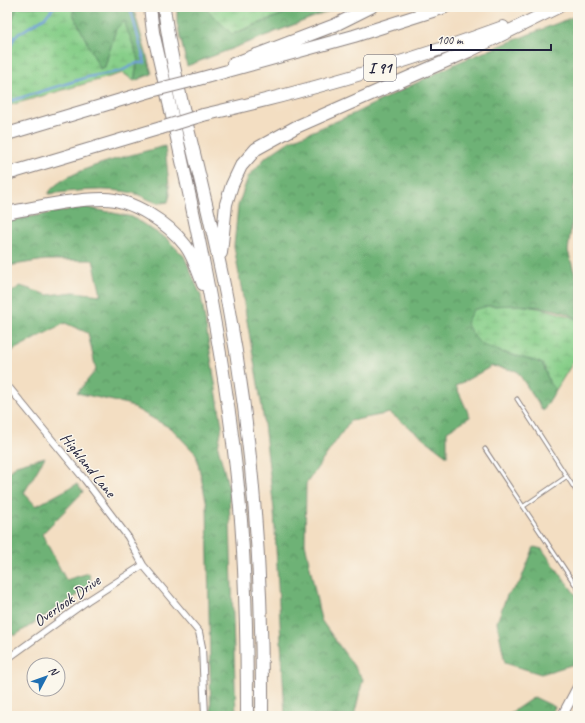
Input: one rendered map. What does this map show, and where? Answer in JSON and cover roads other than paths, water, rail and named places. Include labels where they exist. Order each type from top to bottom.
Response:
[{"type":"highway","points":[[150,7],[153,32],[191,197],[210,298],[226,397],[239,495],[246,603],[247,716]]},
{"type":"highway","points":[[164,7],[175,76],[221,268],[242,395],[253,490],[260,599],[262,716]]},
{"type":"highway","points":[[195,80],[262,51],[335,25],[371,7]]},
{"type":"highway","name":"I 91","points":[[7,134],[151,91],[354,36],[445,7]]},
{"type":"highway","name":"I 91","points":[[7,174],[203,115],[294,93],[396,63],[478,36],[553,7]]},
{"type":"highway","points":[[221,268],[226,204],[232,185],[242,166],[256,149],[296,127],[469,51],[558,7]]},
{"type":"highway","points":[[7,213],[72,201],[106,199],[137,207],[161,220],[185,245],[210,298]]},
{"type":"main road","points":[[562,716],[578,686]]},
{"type":"street","name":"Highland Lane","points":[[7,385],[120,525],[143,565],[200,636],[205,716]]},
{"type":"street","name":"Overlook Drive","points":[[7,659],[87,601],[143,565]]},
{"type":"lane","points":[[517,399],[578,494]]},
{"type":"lane","points":[[485,449],[578,589]]},
{"type":"lane","points":[[524,506],[566,477]]},
{"type":"waterway","points":[[7,55],[15,36],[45,17],[54,7]]},
{"type":"waterway","points":[[7,102],[88,77],[121,71],[137,63],[145,63],[130,7]]}]
